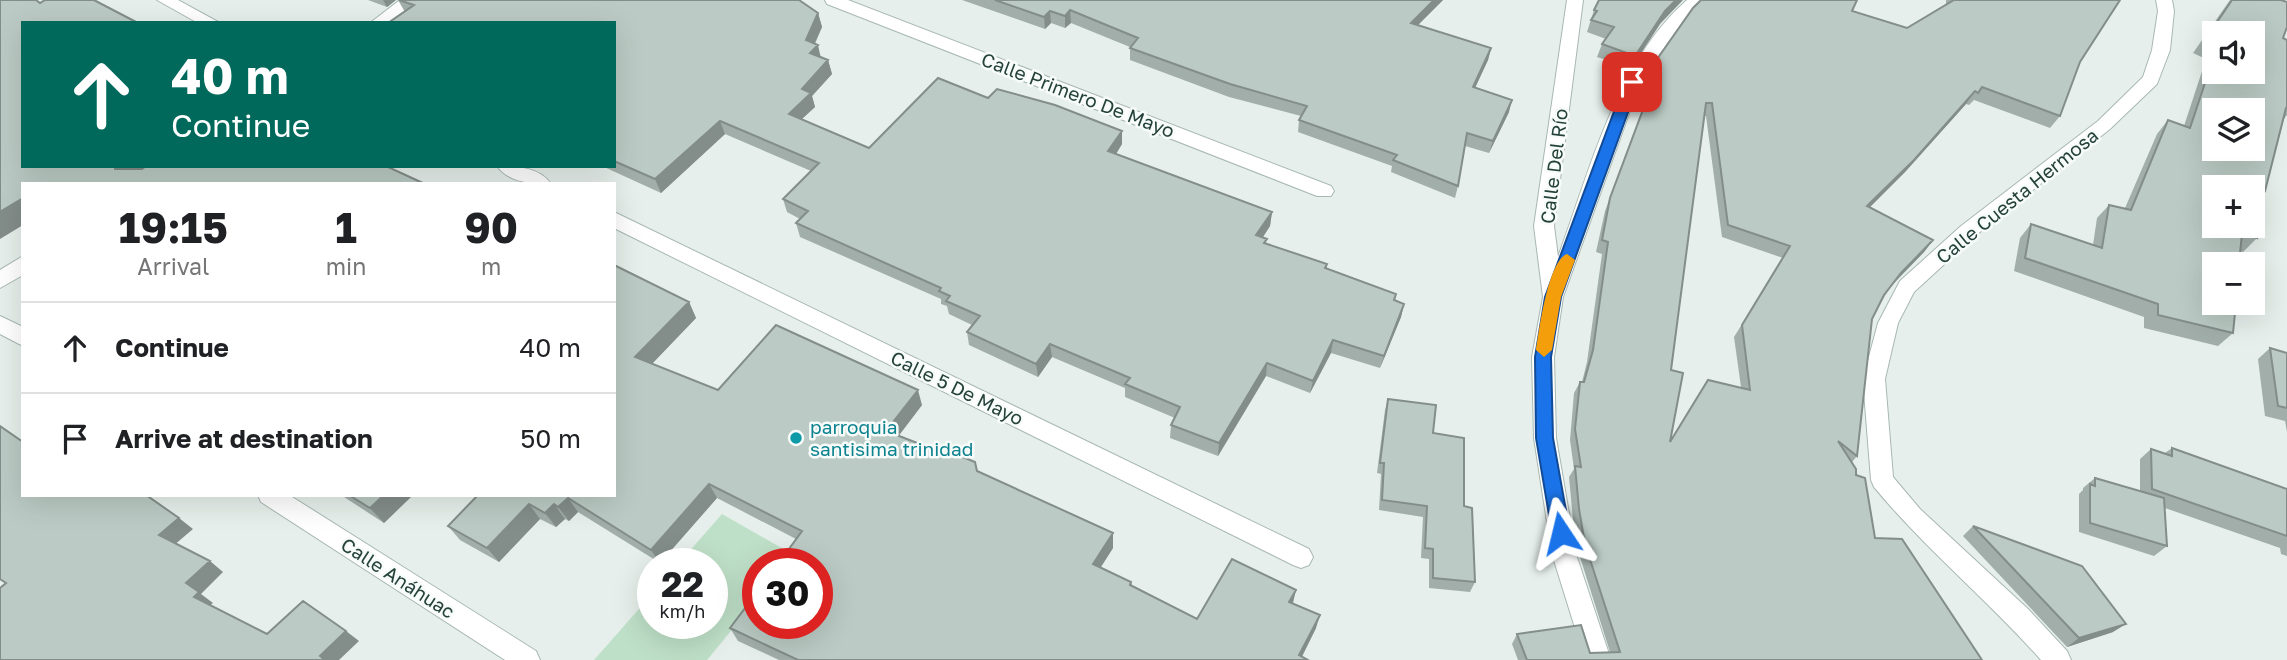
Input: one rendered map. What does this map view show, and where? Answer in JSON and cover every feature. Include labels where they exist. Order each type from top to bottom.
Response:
[{"type":"street","points":[[165,0],[208,21]]},
{"type":"street","points":[[381,21],[411,0]]},
{"type":"street","name":"Calle Primero De Mayo","points":[[832,0],[1324,191]]},
{"type":"street","name":"Calle Del Río","points":[[1576,0],[1544,226],[1553,297],[1543,357],[1545,438],[1564,554],[1598,660]]},
{"type":"street","points":[[1553,297],[1632,82],[1679,15],[1697,0]]},
{"type":"street","name":"Calle Cuesta Hermosa","points":[[2059,660],[2019,617],[1912,516],[1882,480],[1874,379],[1888,323],[1908,287],[1968,231],[2104,125],[2151,80],[2161,50],[2166,11],[2164,0]]},
{"type":"street","points":[[510,168],[538,182]]},
{"type":"street","name":"Calle 5 De Mayo","points":[[616,220],[1301,557]]},
{"type":"street","points":[[0,280],[21,265]]},
{"type":"street","points":[[0,324],[21,337]]},
{"type":"street","name":"Calle Anáhuac","points":[[272,497],[527,660]]},
{"type":"green space","points":[[722,514],[782,548],[742,548],[742,617],[728,634],[728,548],[692,548]]},
{"type":"green space","points":[[637,611],[637,639],[724,639],[707,660],[594,660]]},
{"type":"building","points":[[0,0],[36,0],[40,3],[45,0],[94,0],[134,21],[21,21],[21,168],[390,168],[421,182],[21,182],[21,199],[0,212]]},
{"type":"building","points":[[399,0],[799,0],[818,13],[806,40],[818,45],[810,53],[828,60],[802,89],[811,93],[789,114],[869,148],[938,78],[988,98],[997,89],[1055,105],[1122,131],[1108,151],[1272,212],[1256,235],[1267,239],[1264,243],[1327,264],[1325,268],[1396,294],[1394,300],[1404,304],[1384,356],[1333,340],[1313,381],[1267,363],[1219,443],[1171,425],[1180,407],[1125,384],[1130,378],[1050,344],[1036,364],[967,332],[980,316],[946,301],[950,296],[939,291],[941,288],[796,223],[808,211],[783,199],[819,163],[720,121],[655,179],[616,162],[616,21],[391,21],[414,5]]},
{"type":"building","points":[[995,0],[1434,0],[1411,23],[1491,48],[1473,87],[1512,100],[1493,141],[1467,133],[1458,186],[1393,160],[1397,155],[1299,120],[1307,106],[1230,84],[1130,48],[1138,38],[1070,10],[1065,16],[1050,11],[1044,17]]},
{"type":"building","points":[[1599,0],[1676,0],[1665,11],[1635,56],[1602,44],[1614,27],[1591,20],[1597,11],[1594,10]]},
{"type":"building","points":[[1701,0],[1857,0],[1852,11],[1907,28],[1954,0],[2120,0],[2080,62],[2060,116],[1982,87],[1978,93],[1975,91],[1914,160],[1867,206],[1933,240],[1884,295],[1872,319],[1857,456],[1838,441],[1856,469],[1856,475],[1865,478],[1875,538],[1902,539],[1982,660],[1527,660],[1517,634],[1581,625],[1590,653],[1620,652],[1585,544],[1579,509],[1575,466],[1581,467],[1575,429],[1580,382],[1584,382],[1593,350],[1608,242],[1602,240],[1610,198],[1660,64],[1655,62]],"holes":[[[1706,103],[1712,103],[1728,225],[1790,246],[1742,325],[1750,390],[1708,380],[1670,442],[1683,373],[1671,370]]]},
{"type":"building","points":[[2232,0],[2287,2],[2287,27],[2283,38],[2287,40],[2287,108],[2265,191],[2265,175],[2202,175],[2202,238],[2242,238],[2240,252],[2202,252],[2202,315],[2235,315],[2233,333],[2158,315],[2158,304],[2025,258],[2031,224],[2102,248],[2109,205],[2131,210],[2168,120],[2190,128],[2205,84],[2265,84],[2265,21],[2218,21]]},
{"type":"building","points":[[616,266],[689,302],[635,357],[718,390],[776,325],[918,390],[886,431],[951,456],[958,455],[975,462],[977,471],[1113,533],[1093,564],[1131,582],[1130,585],[1197,619],[1232,559],[1296,590],[1289,602],[1320,615],[1299,655],[1308,660],[798,660],[753,639],[833,639],[833,548],[790,548],[802,531],[709,484],[653,548],[648,548],[568,498],[558,507],[554,504],[545,513],[529,504],[487,548],[448,526],[476,497],[616,497]]},
{"type":"building","points":[[2270,348],[2287,353],[2287,408],[2278,406]]},
{"type":"building","points":[[1388,399],[1436,405],[1433,433],[1464,438],[1464,506],[1472,508],[1475,582],[1433,578],[1433,549],[1425,548],[1427,506],[1382,500],[1384,463],[1380,463]]},
{"type":"building","points":[[0,426],[21,441],[21,497],[149,497],[179,518],[159,535],[210,561],[186,583],[199,592],[194,597],[267,634],[303,601],[346,631],[320,656],[325,660],[0,660],[0,588],[6,583],[0,579]]},
{"type":"building","points":[[2172,448],[2287,489],[2287,536],[2152,489],[2151,449],[2172,456]]},
{"type":"building","points":[[2095,478],[2164,498],[2167,546],[2090,523],[2090,484],[2095,486]]},
{"type":"building","points":[[352,497],[382,497],[370,508]]},
{"type":"building","points":[[1973,526],[2082,566],[2126,624],[2079,638]]},
{"type":"building","points":[[742,612],[742,634],[730,628]]},
{"type":"slow traffic","points":[[1544,350],[1553,297],[1567,260]]},
{"type":"place","name":"parroquia santisima trinidad","points":[[796,438]]},
{"type":"route","points":[[1561,533],[1545,438],[1543,357],[1553,297],[1632,82]]}]
